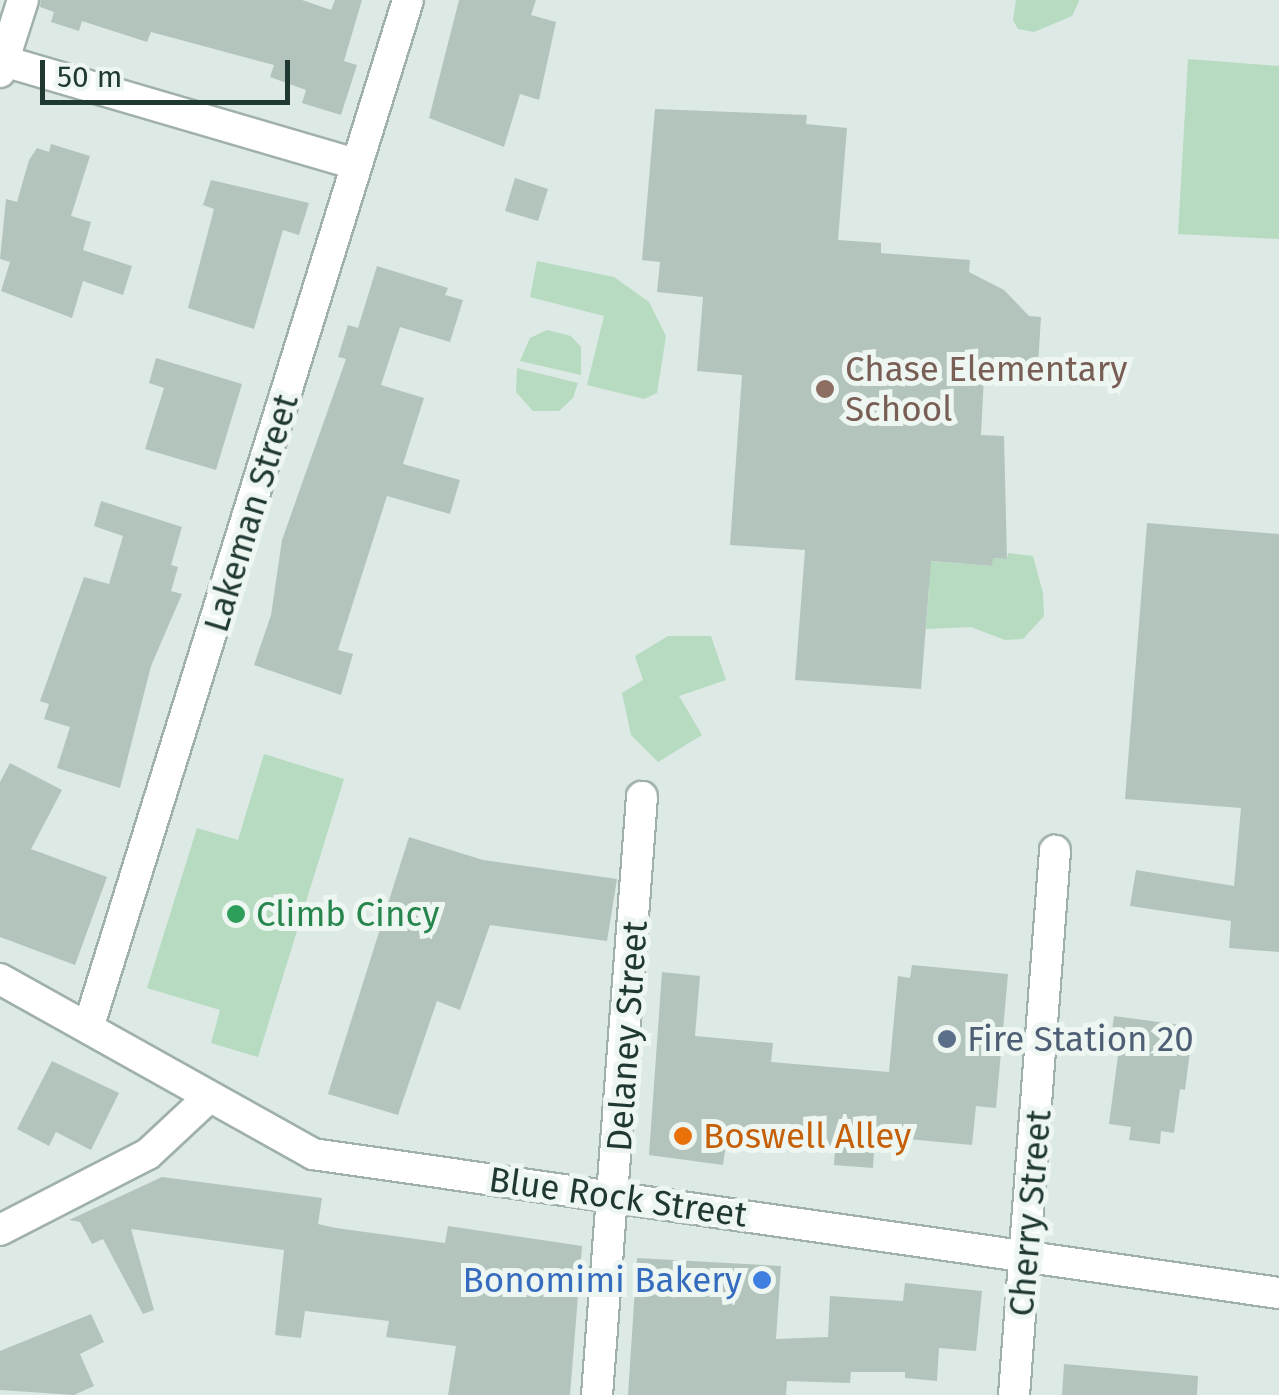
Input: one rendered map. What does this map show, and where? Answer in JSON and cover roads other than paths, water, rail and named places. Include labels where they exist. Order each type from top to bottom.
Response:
[{"type":"street","points":[[22,0],[1,65],[355,164]]},
{"type":"street","name":"Lakeman Street","points":[[89,1025],[233,578],[355,164],[408,0]]},
{"type":"street","name":"Delaney Street","points":[[597,1395],[642,797]]},
{"type":"street","name":"Cherry Street","points":[[1014,1395],[1055,852]]},
{"type":"street","name":"Blue Rock Street","points":[[0,979],[89,1025],[208,1098],[313,1154],[1279,1294]]},
{"type":"street","points":[[0,1230],[148,1154],[208,1098]]},
{"type":"place","name":"Chase Elementary School","points":[[825,389]]},
{"type":"place","name":"Climb Cincy","points":[[236,914]]},
{"type":"place","name":"Fire Station 20","points":[[947,1039]]},
{"type":"place","name":"Boswell Alley","points":[[683,1136]]},
{"type":"place","name":"Bonomimi Bakery","points":[[762,1280]]}]
